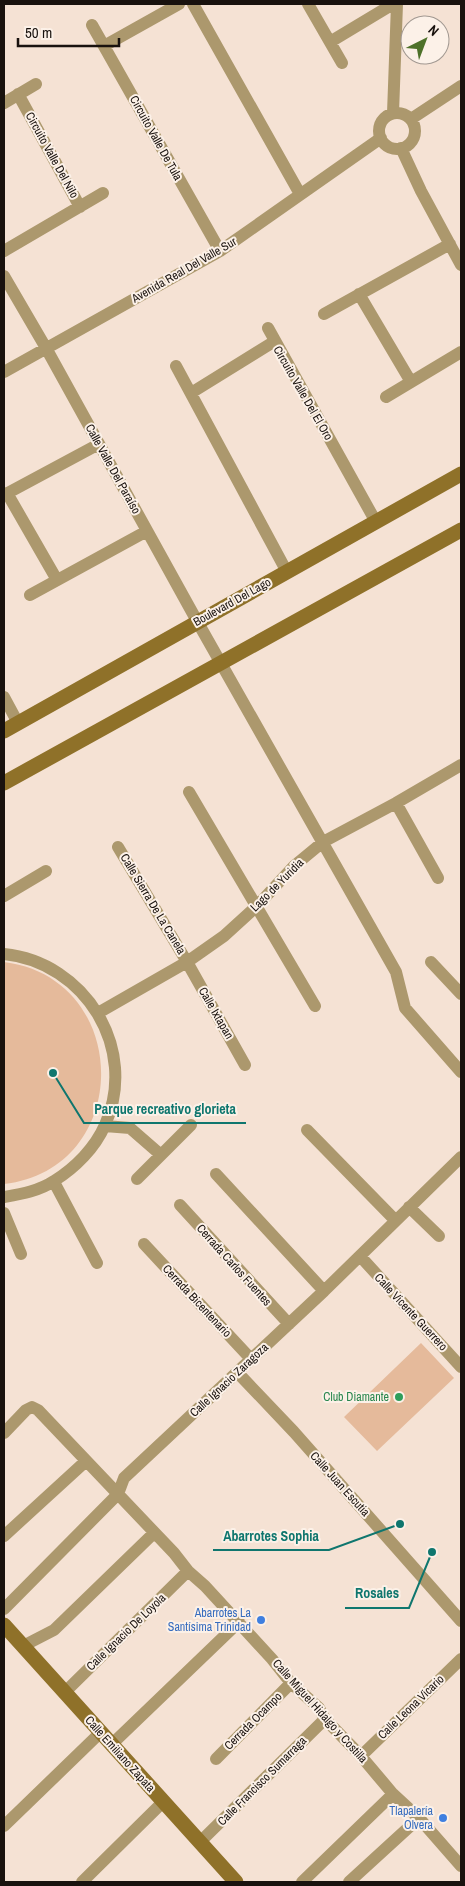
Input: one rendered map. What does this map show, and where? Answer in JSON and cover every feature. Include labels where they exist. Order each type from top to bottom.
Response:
[{"type":"street","points":[[104,46],[178,4]]},
{"type":"street","points":[[193,4],[300,194]]},
{"type":"street","points":[[308,4],[342,63]]},
{"type":"street","points":[[330,42],[395,4]]},
{"type":"street","points":[[393,113],[395,4]]},
{"type":"street","name":"Circuito Valle De Tula","points":[[92,25],[220,251]]},
{"type":"street","points":[[4,103],[36,84]]},
{"type":"street","points":[[411,119],[461,86]]},
{"type":"street","name":"Circuito Valle Del Nilo","points":[[4,251],[80,206],[18,94]]},
{"type":"street","points":[[393,113],[399,113],[411,119],[415,127],[414,136],[409,144],[401,148],[393,148],[381,138],[379,130],[381,123],[386,117],[393,113]]},
{"type":"street","name":"Avenida Real Del Valle Sur","points":[[4,372],[220,251],[381,138]]},
{"type":"street","points":[[401,148],[421,191],[461,265]]},
{"type":"street","points":[[80,206],[103,192]]},
{"type":"street","points":[[324,314],[450,244]]},
{"type":"street","name":"Calle Valle Del Paraíso","points":[[4,276],[396,972],[405,1008],[461,1072]]},
{"type":"street","points":[[359,294],[410,382]]},
{"type":"street","points":[[268,328],[275,341]]},
{"type":"street","name":"Circuito Valle Del El Oro","points":[[191,394],[275,341],[376,522]]},
{"type":"street","points":[[386,397],[461,352]]},
{"type":"street","points":[[176,366],[287,572]]},
{"type":"street","points":[[57,580],[5,494],[99,444]]},
{"type":"street","name":"Boulevard Del Lago","points":[[4,731],[461,474]]},
{"type":"street","points":[[4,783],[461,530]]},
{"type":"street","points":[[30,595],[147,531]]},
{"type":"street","points":[[4,697],[18,723]]},
{"type":"street","name":"Lago de Yuridia","points":[[98,1013],[187,962],[224,936],[257,906],[294,866],[324,842],[396,804],[461,765]]},
{"type":"street","points":[[189,792],[315,1006]]},
{"type":"street","points":[[396,804],[438,878]]},
{"type":"street","name":"Calle Sierra De La Canela","points":[[118,847],[187,962]]},
{"type":"street","points":[[4,896],[46,871]]},
{"type":"street","points":[[4,954],[17,955],[41,963],[64,976],[82,992],[98,1013],[110,1040],[115,1069],[113,1098],[104,1126],[83,1158],[54,1182],[26,1193],[4,1197]]},
{"type":"street","name":"Calle Ixtapan","points":[[187,962],[246,1065]]},
{"type":"street","points":[[431,962],[461,994]]},
{"type":"street","points":[[137,1179],[191,1125]]},
{"type":"street","points":[[104,1126],[130,1128],[161,1155]]},
{"type":"street","points":[[307,1130],[395,1220]]},
{"type":"street","name":"Calle Ignacio Zaragoza","points":[[4,1609],[118,1494],[124,1478],[324,1291],[461,1157]]},
{"type":"street","points":[[216,1174],[324,1291]]},
{"type":"street","points":[[54,1182],[97,1263]]},
{"type":"street","name":"Cerrada Carlos Fuentes","points":[[180,1205],[288,1324]]},
{"type":"street","points":[[409,1207],[439,1236]]},
{"type":"street","points":[[4,1213],[21,1254]]},
{"type":"street","name":"Cerrada Bicentenario","points":[[144,1244],[250,1359]]},
{"type":"street","name":"Calle Vicente Guerrero","points":[[360,1256],[461,1367]]},
{"type":"street","name":"Calle Juan Escutia","points":[[237,1372],[294,1432],[461,1620]]},
{"type":"street","name":"Calle Miguel Hidalgo y Costilla","points":[[4,1433],[26,1410],[32,1407],[118,1494],[174,1553],[188,1571],[205,1586],[272,1659],[291,1683],[319,1708],[325,1719],[361,1756],[393,1794],[419,1818],[461,1866]]},
{"type":"street","points":[[4,1536],[86,1461]]},
{"type":"street","points":[[23,1646],[54,1630],[154,1533]]},
{"type":"street","name":"Calle Ignacio De Loyola","points":[[64,1693],[188,1571]]},
{"type":"street","points":[[111,1745],[238,1622]]},
{"type":"street","name":"Calle Emiliano Zapata","points":[[4,1625],[236,1882]]},
{"type":"street","name":"Calle Leona Vicario","points":[[361,1756],[461,1659]]},
{"type":"street","name":"Cerrada Ocampo","points":[[216,1759],[291,1683]]},
{"type":"street","name":"Calle Francisco Sumarraga","points":[[200,1842],[325,1719]]},
{"type":"street","points":[[4,1826],[100,1732]]},
{"type":"street","points":[[302,1882],[393,1794]]},
{"type":"street","points":[[82,1882],[163,1802]]},
{"type":"street","points":[[349,1882],[419,1818]]},
{"type":"shaded area","points":[[4,962],[46,976],[77,1001],[95,1035],[101,1073],[95,1111],[77,1145],[47,1171],[4,1184]]},
{"type":"shaded area","name":"Club Diamante","points":[[421,1343],[454,1378],[377,1451],[344,1417]]},
{"type":"place","name":"Parque recreativo glorieta","points":[[53,1073]]},
{"type":"place","name":"Club Diamante","points":[[399,1397]]},
{"type":"place","name":"Abarrotes Sophia","points":[[400,1524]]},
{"type":"place","name":"Rosales","points":[[432,1552]]},
{"type":"place","name":"Abarrotes La Santísima Trinidad","points":[[261,1620]]},
{"type":"place","name":"Tlapalería Olvera","points":[[443,1818]]}]
